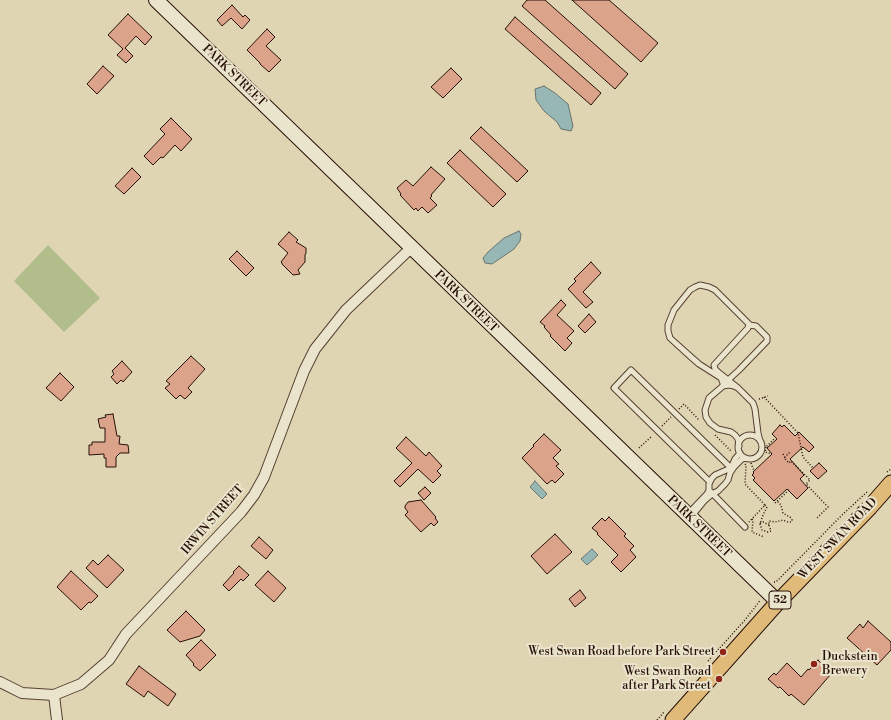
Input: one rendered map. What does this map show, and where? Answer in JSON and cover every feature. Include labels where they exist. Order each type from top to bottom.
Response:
[{"type":"main road","name":"WEST SWAN ROAD","points":[[673,720],[778,602],[870,507],[891,483]]},
{"type":"street","name":"PARK STREET","points":[[156,0],[778,602]]},
{"type":"street","name":"IRWIN STREET","points":[[0,682],[22,693],[54,695],[81,684],[109,660],[126,634],[241,512],[254,495],[264,477],[304,371],[315,349],[346,310],[411,248]]},
{"type":"street","points":[[54,695],[57,720]]},
{"type":"lane","points":[[723,386],[721,378],[699,364],[670,338],[668,331],[668,325],[674,310],[690,290],[700,285],[704,285],[715,290],[748,321],[749,324],[756,326],[767,337],[767,341],[723,386],[709,398],[705,410],[706,417],[710,423],[721,431],[731,432],[735,435],[738,439],[740,453],[749,460]]},
{"type":"lane","points":[[745,526],[710,492],[710,482],[715,475],[732,469],[742,459],[749,460],[758,456],[763,445],[758,433],[753,403],[715,369],[714,365],[748,328],[749,324]]},
{"type":"lane","points":[[710,482],[614,388],[631,370],[732,469]]},
{"type":"lane","points":[[723,386],[729,385],[738,388]]},
{"type":"lane","points":[[739,446],[740,441],[746,436],[754,436],[763,445]]},
{"type":"lane","points":[[689,516],[704,497],[710,492],[718,491],[725,484],[728,480],[735,459],[740,453]]},
{"type":"path","points":[[751,401],[768,396]]},
{"type":"path","points":[[764,397],[798,433],[803,457],[813,468]]},
{"type":"path","points":[[772,454],[766,452],[763,445],[776,438]]},
{"type":"path","points":[[785,457],[790,452]]},
{"type":"path","points":[[783,454],[785,457],[784,458],[789,463],[791,461],[810,480],[806,484],[828,507],[817,518]]},
{"type":"path","points":[[749,460],[755,462],[758,460]]},
{"type":"path","points":[[749,460],[754,471]]},
{"type":"path","points":[[775,503],[789,490]]},
{"type":"path","points":[[760,499],[763,496]]},
{"type":"path","points":[[765,505],[766,509],[760,523],[761,529],[768,532],[771,531],[768,522],[770,520],[775,522],[783,520],[791,522],[792,520],[783,513],[781,505],[777,501]]},
{"type":"path","points":[[752,519],[752,532],[764,537]]},
{"type":"path","points":[[760,523],[763,522],[769,525]]},
{"type":"green space","points":[[48,245],[100,298],[64,332],[14,281]]},
{"type":"water","points":[[544,86],[568,104],[573,126],[571,131],[561,129],[557,122],[544,111],[536,100],[535,89]]},
{"type":"water","points":[[519,231],[521,234],[520,241],[514,249],[492,264],[485,263],[483,258],[488,252],[504,238]]},
{"type":"water","points":[[535,481],[547,494],[542,499],[530,487]]},
{"type":"water","points":[[592,549],[598,555],[587,565],[581,559]]},
{"type":"building","points":[[527,0],[545,0],[628,74],[615,89],[522,6]]},
{"type":"building","points":[[572,0],[609,0],[658,43],[641,62]]},
{"type":"building","points":[[232,5],[243,17],[245,15],[250,20],[242,29],[231,18],[222,26],[217,20]]},
{"type":"building","points":[[128,14],[152,37],[145,45],[136,36],[125,48],[133,56],[126,63],[117,55],[123,49],[108,35]]},
{"type":"building","points":[[515,17],[601,93],[591,105],[505,29]]},
{"type":"building","points":[[267,29],[275,37],[266,46],[281,60],[269,72],[247,50]]},
{"type":"building","points":[[103,66],[114,76],[97,94],[87,84]]},
{"type":"building","points":[[451,68],[462,79],[443,98],[431,87]]},
{"type":"building","points":[[171,118],[192,139],[181,151],[175,145],[163,158],[161,157],[153,165],[144,156],[165,134],[160,129]]},
{"type":"building","points":[[481,127],[528,171],[517,182],[470,138]]},
{"type":"building","points":[[460,150],[506,194],[493,207],[447,163]]},
{"type":"building","points":[[431,167],[445,179],[430,198],[437,205],[428,213],[422,207],[418,211],[416,208],[414,210],[400,195],[401,194],[397,188],[406,180],[413,186]]},
{"type":"building","points":[[132,168],[141,177],[124,194],[115,186]]},
{"type":"building","points":[[289,232],[298,240],[296,242],[306,248],[305,262],[298,270],[300,274],[293,275],[281,262],[288,253],[278,244]]},
{"type":"building","points":[[237,251],[254,268],[246,276],[229,259]]},
{"type":"building","points":[[591,262],[601,273],[583,292],[593,302],[586,308],[568,289],[576,281],[574,279]]},
{"type":"building","points":[[561,300],[566,305],[557,315],[574,331],[567,338],[572,343],[565,351],[550,336],[551,335],[544,327],[545,326],[540,322]]},
{"type":"building","points":[[589,314],[596,322],[585,333],[578,326]]},
{"type":"building","points":[[191,356],[205,369],[188,388],[192,392],[185,399],[180,395],[176,399],[165,388],[170,384],[166,381]]},
{"type":"building","points":[[122,361],[132,372],[123,382],[121,380],[117,384],[111,377],[114,374],[112,371]]},
{"type":"building","points":[[60,373],[74,387],[61,401],[46,388]]},
{"type":"building","points":[[113,414],[117,436],[120,436],[119,444],[128,445],[129,453],[120,453],[116,457],[116,467],[106,467],[106,458],[104,458],[104,454],[89,455],[89,445],[92,445],[92,442],[105,442],[105,428],[100,428],[98,419],[106,417],[105,415]]},
{"type":"building","points":[[780,425],[782,427],[784,425],[795,436],[799,432],[814,447],[809,452],[803,447],[790,459],[804,475],[800,479],[808,488],[797,499],[787,489],[774,501],[753,480],[755,478],[752,475],[754,473],[753,472],[772,454],[767,448],[777,439],[772,434]]},
{"type":"building","points":[[544,434],[561,450],[553,458],[559,464],[556,466],[564,474],[555,483],[552,480],[547,484],[522,458]]},
{"type":"building","points":[[406,437],[426,456],[429,452],[442,466],[437,471],[441,475],[433,483],[418,469],[400,487],[394,481],[412,463],[396,448]]},
{"type":"building","points":[[819,463],[827,471],[818,479],[810,471]]},
{"type":"building","points":[[425,487],[431,493],[424,500],[418,493]]},
{"type":"building","points":[[421,500],[436,517],[435,518],[438,522],[434,526],[431,523],[421,532],[405,515],[408,512],[405,506],[408,502]]},
{"type":"building","points":[[609,517],[626,534],[624,536],[634,546],[630,550],[636,557],[621,572],[611,562],[618,555],[592,528],[602,518],[605,521]]},
{"type":"building","points":[[555,534],[572,552],[547,574],[531,556]]},
{"type":"building","points":[[259,537],[273,550],[266,559],[251,546]]},
{"type":"building","points":[[108,555],[124,570],[107,588],[86,568],[93,560],[98,565]]},
{"type":"building","points":[[239,566],[249,575],[243,581],[241,579],[229,591],[223,585]]},
{"type":"building","points":[[71,571],[98,596],[81,610],[57,587]]},
{"type":"building","points":[[268,571],[286,588],[274,602],[255,585]]},
{"type":"building","points":[[580,590],[586,598],[575,607],[569,599]]},
{"type":"building","points":[[186,611],[205,630],[200,636],[180,642],[167,630]]},
{"type":"building","points":[[868,621],[891,642],[891,650],[877,665],[847,638],[860,624],[863,628]]},
{"type":"building","points":[[201,640],[216,655],[200,671],[193,665],[194,664],[186,655]]},
{"type":"building","points":[[818,660],[831,674],[804,705],[791,694],[789,696],[780,687],[778,688],[768,679],[774,673],[776,675],[787,663],[801,677]]},
{"type":"building","points":[[139,666],[176,694],[168,706],[148,691],[144,697],[126,684]]},
{"type":"place","name":"West Swan Road before Park Street","points":[[723,652]]},
{"type":"place","name":"Duckstein Brewery","points":[[814,664]]},
{"type":"place","name":"West Swan Road after Park Street","points":[[719,679]]}]
